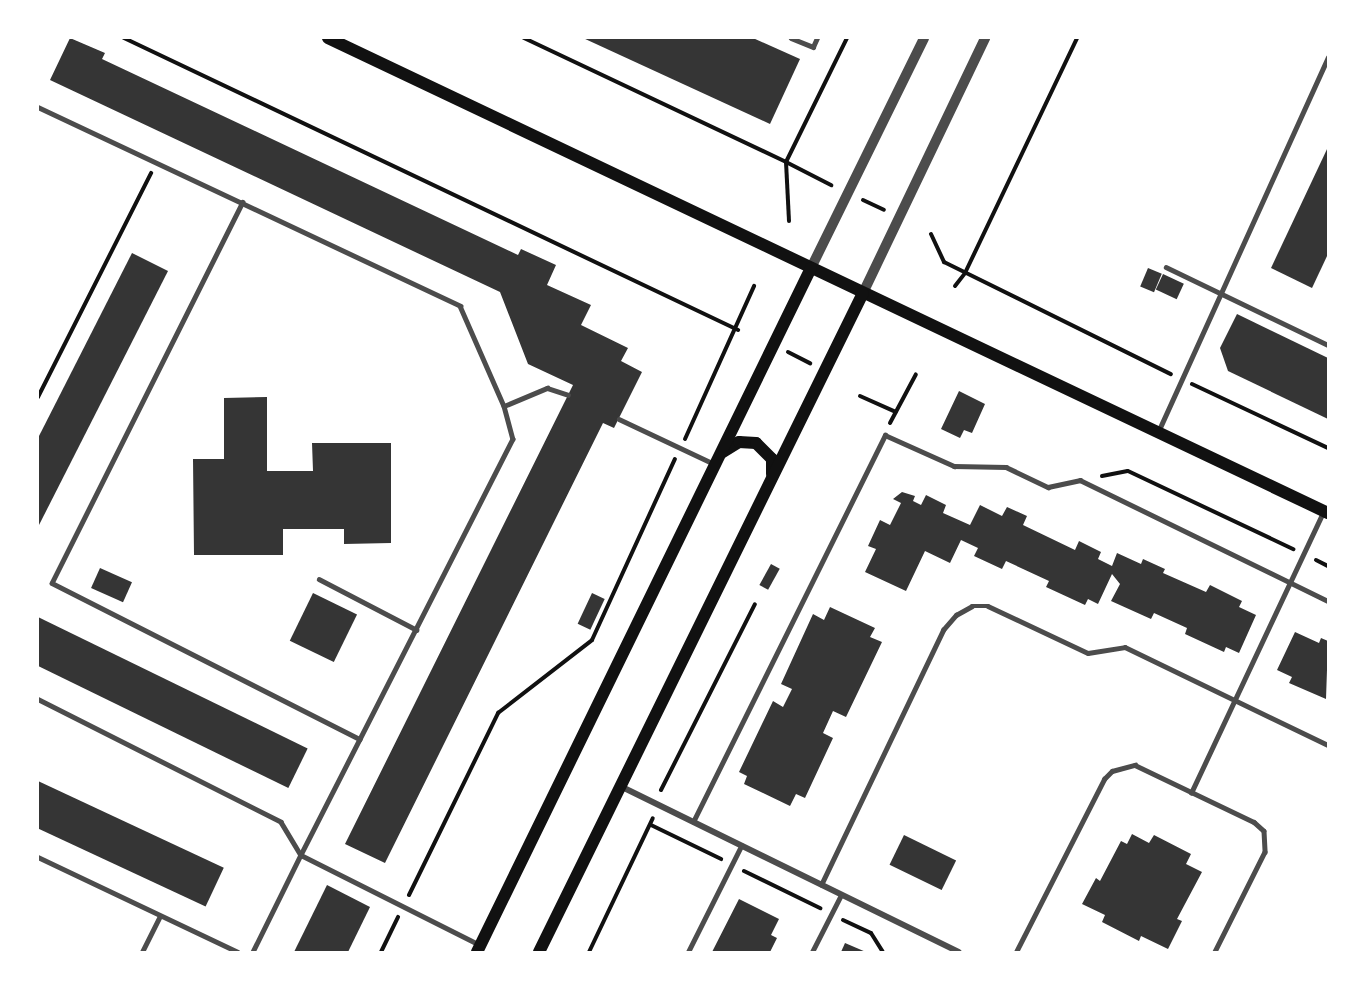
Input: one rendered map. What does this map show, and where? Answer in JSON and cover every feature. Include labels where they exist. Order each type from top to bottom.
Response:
[{"type":"main road","points":[[328,38],[1326,512]]},
{"type":"main road","points":[[479,949],[811,268]]},
{"type":"main road","points":[[539,952],[863,293]]},
{"type":"main road","points":[[717,460],[739,441],[756,443],[772,459],[770,481]]},
{"type":"street","points":[[811,268],[924,38]]},
{"type":"street","points":[[863,293],[985,38]]},
{"type":"street","points":[[620,786],[958,952]]},
{"type":"lane","points":[[791,38],[813,47],[817,38]]},
{"type":"lane","points":[[1158,432],[1329,58]]},
{"type":"lane","points":[[38,107],[460,306],[512,427],[510,450],[360,739],[253,952]]},
{"type":"lane","points":[[243,202],[52,583],[360,739]]},
{"type":"lane","points":[[1166,267],[1329,345]]},
{"type":"lane","points":[[504,406],[547,388],[568,395]]},
{"type":"lane","points":[[618,419],[680,448],[717,460]]},
{"type":"lane","points":[[693,822],[885,435],[954,466],[1006,467],[1048,487],[1080,480],[1329,601]]},
{"type":"lane","points":[[1191,793],[1326,512]]},
{"type":"lane","points":[[319,579],[417,630]]},
{"type":"lane","points":[[821,885],[944,630],[956,615],[972,606],[988,606],[1088,653],[1125,647],[1329,746]]},
{"type":"lane","points":[[38,699],[281,822],[301,855],[479,949]]},
{"type":"lane","points":[[1016,952],[1112,771],[1135,765],[1254,822],[1264,831],[1267,843],[1215,952]]},
{"type":"lane","points":[[688,952],[741,846]]},
{"type":"lane","points":[[38,857],[238,952]]},
{"type":"lane","points":[[812,952],[841,895]]},
{"type":"lane","points":[[142,952],[160,916]]},
{"type":"path","points":[[124,38],[738,330]]},
{"type":"path","points":[[524,38],[831,185]]},
{"type":"path","points":[[789,221],[786,162],[848,38]]},
{"type":"path","points":[[955,286],[965,273],[1077,38]]},
{"type":"path","points":[[38,397],[157,162]]},
{"type":"path","points":[[863,200],[884,210]]},
{"type":"path","points":[[931,234],[944,262],[1182,379],[1329,448]]},
{"type":"path","points":[[381,952],[498,713],[592,640],[680,448],[738,330],[754,286]]},
{"type":"path","points":[[788,352],[811,363]]},
{"type":"path","points":[[860,396],[896,412],[916,374]]},
{"type":"path","points":[[1080,480],[1128,471],[1329,566]]},
{"type":"path","points":[[589,952],[651,825],[663,783],[755,604]]},
{"type":"path","points":[[651,825],[871,933],[883,952]]},
{"type":"building","points":[[70,38],[105,53],[102,59],[518,255],[521,249],[556,265],[547,285],[591,305],[581,325],[628,348],[621,361],[642,372],[614,428],[603,423],[385,863],[345,844],[573,385],[528,364],[500,292],[50,80]]},
{"type":"building","points":[[583,38],[753,38],[800,59],[770,124]]},
{"type":"building","points":[[1328,147],[1328,254],[1312,288],[1271,268]]},
{"type":"building","points":[[132,253],[168,271],[38,527],[38,438]]},
{"type":"building","points":[[1148,268],[1162,274],[1154,292],[1140,286]]},
{"type":"building","points":[[1163,274],[1184,284],[1177,299],[1156,289]]},
{"type":"building","points":[[1237,314],[1328,358],[1328,419],[1228,371],[1220,348]]},
{"type":"building","points":[[959,391],[985,404],[972,433],[964,430],[960,438],[941,429]]},
{"type":"building","points":[[267,397],[267,471],[313,471],[312,443],[391,443],[391,543],[344,544],[344,529],[283,529],[283,555],[194,555],[193,459],[224,459],[224,398]]},
{"type":"building","points":[[902,492],[915,496],[913,501],[921,505],[926,495],[946,505],[943,513],[970,525],[980,505],[1002,516],[1007,507],[1027,516],[1023,525],[1075,550],[1079,541],[1101,552],[1098,559],[1112,566],[1117,553],[1141,564],[1143,559],[1165,569],[1163,573],[1206,592],[1210,585],[1242,601],[1239,607],[1256,615],[1239,653],[1226,647],[1224,652],[1185,634],[1187,628],[1154,613],[1151,619],[1111,601],[1120,584],[1112,574],[1098,604],[1088,599],[1085,605],[1046,587],[1049,581],[1006,561],[1002,569],[974,556],[978,548],[961,540],[950,563],[925,551],[906,591],[865,572],[876,549],[868,546],[880,520],[890,525],[901,503],[893,499]]},
{"type":"building","points":[[771,564],[780,569],[768,590],[759,585]]},
{"type":"building","points":[[100,568],[132,582],[123,602],[91,588]]},
{"type":"building","points":[[313,593],[357,614],[334,662],[290,641]]},
{"type":"building","points":[[592,593],[605,599],[590,630],[578,624]]},
{"type":"building","points":[[830,607],[875,628],[870,637],[882,642],[846,717],[833,711],[823,733],[833,738],[805,798],[796,794],[790,806],[744,784],[747,776],[739,772],[773,701],[783,707],[792,689],[781,684],[813,614],[824,620]]},
{"type":"building","points":[[38,617],[308,749],[288,788],[38,666]]},
{"type":"building","points":[[1295,632],[1319,643],[1321,638],[1328,641],[1326,699],[1289,683],[1292,677],[1277,670]]},
{"type":"building","points":[[38,781],[224,868],[206,907],[38,828]]},
{"type":"building","points":[[1132,834],[1149,843],[1154,835],[1191,854],[1186,864],[1202,872],[1177,919],[1182,921],[1168,949],[1141,936],[1139,941],[1102,922],[1105,915],[1082,904],[1096,878],[1100,881],[1121,841],[1127,844]]},
{"type":"building","points":[[904,835],[956,860],[942,890],[890,865]]},
{"type":"building","points":[[327,885],[370,907],[348,952],[294,952]]},
{"type":"building","points":[[739,899],[779,919],[771,935],[777,938],[770,952],[712,952]]},
{"type":"building","points":[[845,943],[866,952],[841,952]]}]
